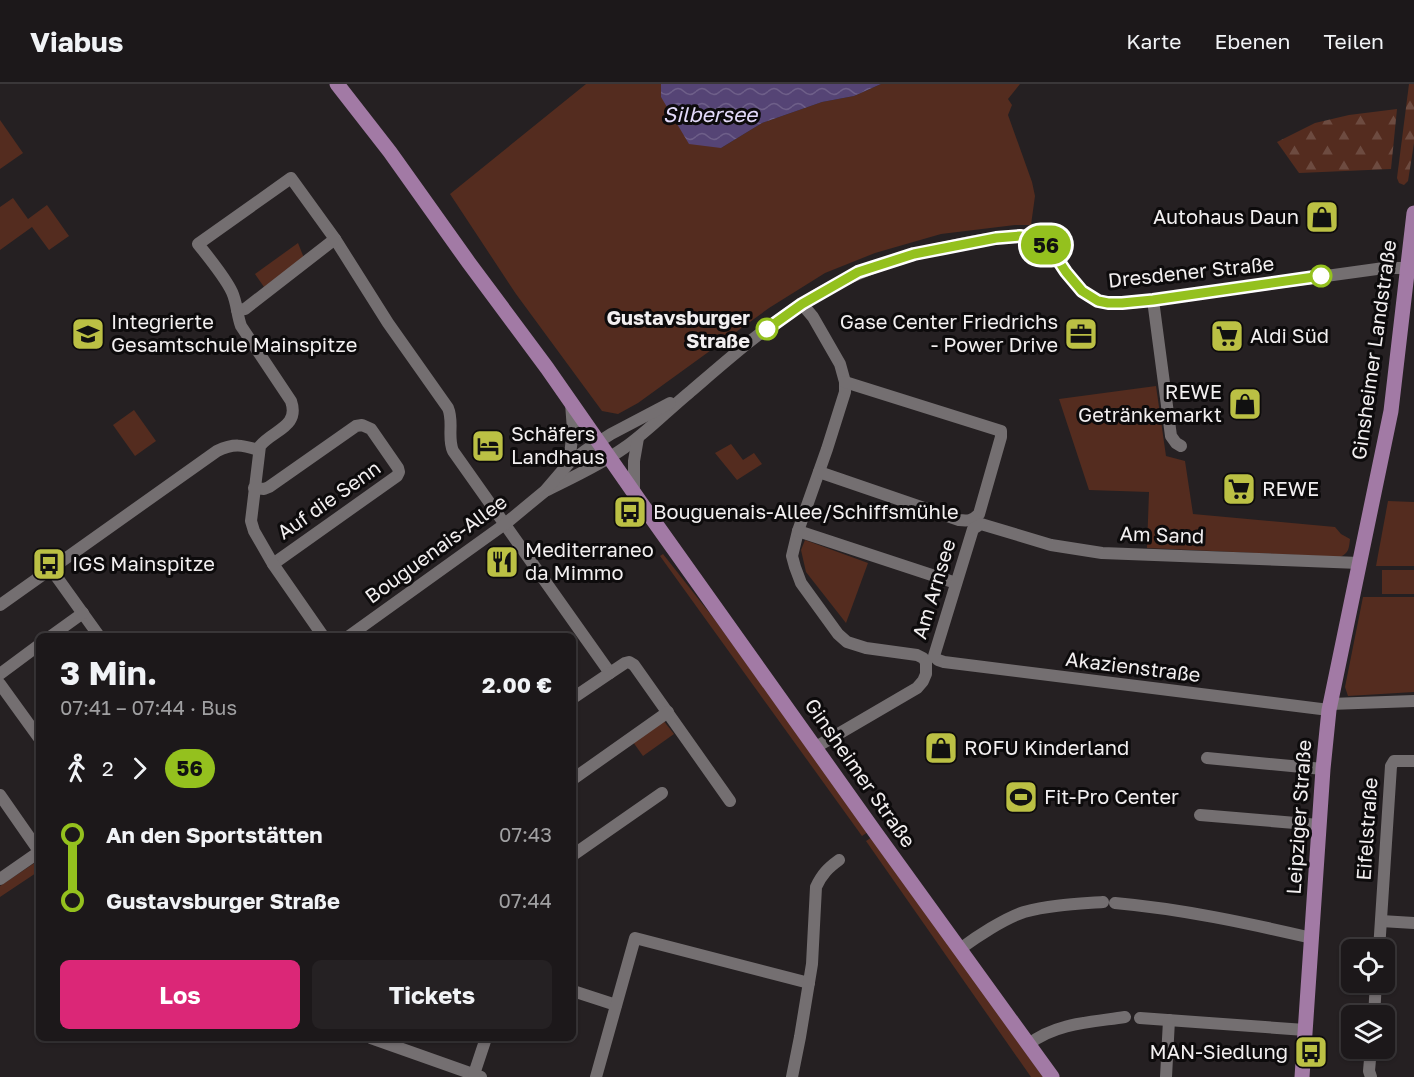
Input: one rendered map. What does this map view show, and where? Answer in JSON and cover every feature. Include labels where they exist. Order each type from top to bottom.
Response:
[{"type":"main road","name":"Ginsheimer Straße","points":[[338,84],[571,402],[875,832],[1052,1077]]},
{"type":"main road","name":"Ginsheimer Landstraße","points":[[1359,562],[1391,411],[1414,213]]},
{"type":"main road","name":"Leipziger Straße","points":[[1302,1077],[1329,707],[1359,562]]},
{"type":"street","points":[[321,633],[273,564],[254,531],[251,521],[261,443],[292,419],[291,400],[241,326],[231,289],[198,244],[291,178],[448,408],[452,420],[450,439],[452,450],[610,673]]},
{"type":"street","name":"Dresdener Straße","points":[[609,457],[638,438],[689,392],[765,330],[802,304],[858,272],[914,254],[996,238],[1020,236],[1036,238],[1045,243],[1078,287],[1090,298],[1115,303],[1153,300],[1392,267],[1407,268]]},
{"type":"street","points":[[237,310],[245,309],[334,239]]},
{"type":"street","points":[[1153,300],[1171,436],[1180,446]]},
{"type":"street","points":[[802,304],[813,318],[840,364],[845,392],[798,531],[792,556],[795,567],[801,583],[838,634],[847,642],[866,648],[930,659],[923,681],[917,688],[816,747]]},
{"type":"street","name":"Am Arnsee","points":[[819,472],[959,520],[974,519],[979,514],[1001,431],[845,382]]},
{"type":"street","name":"Dresdener Straße","points":[[599,442],[689,392]]},
{"type":"street","points":[[569,463],[573,430],[571,402]]},
{"type":"street","name":"Auf die Senn","points":[[254,488],[269,487],[356,426],[362,425],[370,429],[399,472],[397,476],[273,564]]},
{"type":"street","points":[[634,493],[634,461],[638,438]]},
{"type":"street","name":"Bouguenais-Allee","points":[[353,633],[505,524],[545,491],[569,463],[599,442]]},
{"type":"street","points":[[0,605],[218,451],[235,445],[259,450]]},
{"type":"street","name":"Bouguenais-Allee","points":[[545,491],[609,457]]},
{"type":"street","name":"Am Sand","points":[[972,534],[973,529],[985,524],[1052,546],[1102,553],[1359,562]]},
{"type":"street","points":[[798,531],[956,583]]},
{"type":"street","name":"Am Arnsee","points":[[930,659],[972,534]]},
{"type":"street","points":[[51,569],[97,633]]},
{"type":"street","points":[[55,633],[83,613]]},
{"type":"street","points":[[0,674],[36,647]]},
{"type":"street","name":"Akazienstraße","points":[[930,659],[1329,707],[1414,700]]},
{"type":"street","points":[[576,696],[625,663],[629,662],[634,665],[730,801]]},
{"type":"street","points":[[0,684],[36,733]]},
{"type":"street","points":[[576,777],[668,712]]},
{"type":"street","points":[[1207,758],[1323,769]]},
{"type":"street","name":"Eifelstraße","points":[[1380,939],[1391,766],[1394,761],[1414,761]]},
{"type":"street","points":[[576,853],[662,793]]},
{"type":"street","points":[[0,795],[36,848]]},
{"type":"street","points":[[1200,814],[1319,825]]},
{"type":"street","points":[[0,879],[36,854]]},
{"type":"street","points":[[792,1077],[812,964],[816,887],[826,870],[839,860]]},
{"type":"street","points":[[960,949],[1023,912],[1065,904],[1109,902],[1230,919],[1312,938]]},
{"type":"street","points":[[1381,921],[1414,923]]},
{"type":"street","points":[[596,1077],[635,938],[809,983]]},
{"type":"street","points":[[576,993],[616,1005]]},
{"type":"street","points":[[1029,1044],[1035,1039],[1074,1024],[1125,1017]]},
{"type":"street","points":[[1140,1018],[1305,1030]]},
{"type":"street","points":[[1166,1077],[1169,1020]]},
{"type":"street","points":[[379,1041],[478,1076],[485,1041]]},
{"type":"street","points":[[1370,1059],[1371,1077]]},
{"type":"green space","points":[[586,84],[661,84],[661,97],[721,148],[762,123],[822,102],[854,96],[881,84],[1020,84],[1008,99],[1012,105],[1008,115],[1035,196],[1031,225],[941,234],[875,253],[825,273],[769,308],[638,403],[618,414],[602,411],[516,294],[450,194]]},
{"type":"green space","points":[[1409,84],[1414,84],[1414,143],[1408,181],[1404,185],[1399,183],[1397,178]]},
{"type":"green space","points":[[1397,109],[1391,169],[1299,173],[1277,142],[1315,123],[1349,115]]},
{"type":"green space","points":[[0,120],[23,153],[0,169]]},
{"type":"green space","points":[[13,198],[28,219],[47,205],[69,236],[49,250],[32,227],[0,250],[0,207]]},
{"type":"green space","points":[[298,243],[304,258],[264,287],[255,274]]},
{"type":"green space","points":[[1156,386],[1166,456],[1185,461],[1193,514],[1335,527],[1350,539],[1347,552],[1340,557],[1147,548],[1149,492],[1089,490],[1059,399]]},
{"type":"green space","points":[[134,410],[156,441],[135,456],[113,425]]},
{"type":"green space","points":[[731,444],[743,460],[754,453],[762,464],[737,480],[715,453]]},
{"type":"green space","points":[[1388,501],[1414,502],[1414,566],[1376,566]]},
{"type":"green space","points":[[805,540],[868,563],[846,623],[806,572],[801,550]]},
{"type":"green space","points":[[663,554],[715,620],[868,832],[862,836],[660,556]]},
{"type":"green space","points":[[1382,570],[1414,570],[1414,594],[1382,594]]},
{"type":"green space","points":[[1363,597],[1414,597],[1414,692],[1348,696],[1345,687]]},
{"type":"green space","points":[[663,720],[674,734],[643,756],[633,742]]},
{"type":"green space","points":[[872,837],[1043,1077],[1031,1077],[866,841]]},
{"type":"green space","points":[[36,862],[36,873],[0,897],[0,886]]},
{"type":"water","name":"Silbersee","points":[[661,84],[881,84],[854,96],[822,102],[762,123],[721,148],[689,144],[661,97]]},
{"type":"bus line","name":"56","points":[[767,329],[802,304],[858,272],[914,254],[996,238],[1020,236],[1040,239],[1050,248],[1082,291],[1090,298],[1108,303],[1153,300],[1321,276]]},
{"type":"place","name":"Autohaus Daun","points":[[1322,217]]},
{"type":"place","name":"Gustavsburger Straße","points":[[767,329]]},
{"type":"place","name":"Integrierte Gesamtschule Mainspitze","points":[[88,334]]},
{"type":"place","name":"Gase Center Friedrichs - Power Drive","points":[[1081,334]]},
{"type":"place","name":"Aldi Süd","points":[[1227,336]]},
{"type":"place","name":"REWE Getränkemarkt","points":[[1245,404]]},
{"type":"place","name":"Schäfers Landhaus","points":[[488,446]]},
{"type":"place","name":"REWE","points":[[1239,489]]},
{"type":"place","name":"Bouguenais-Allee/Schiffsmühle","points":[[630,512]]},
{"type":"place","name":"Mediterraneo da Mimmo","points":[[502,562]]},
{"type":"place","name":"IGS Mainspitze","points":[[49,564]]},
{"type":"place","name":"ROFU Kinderland","points":[[941,748]]},
{"type":"place","name":"Fit-Pro Center","points":[[1021,797]]},
{"type":"place","name":"MAN-Siedlung","points":[[1311,1052]]}]
